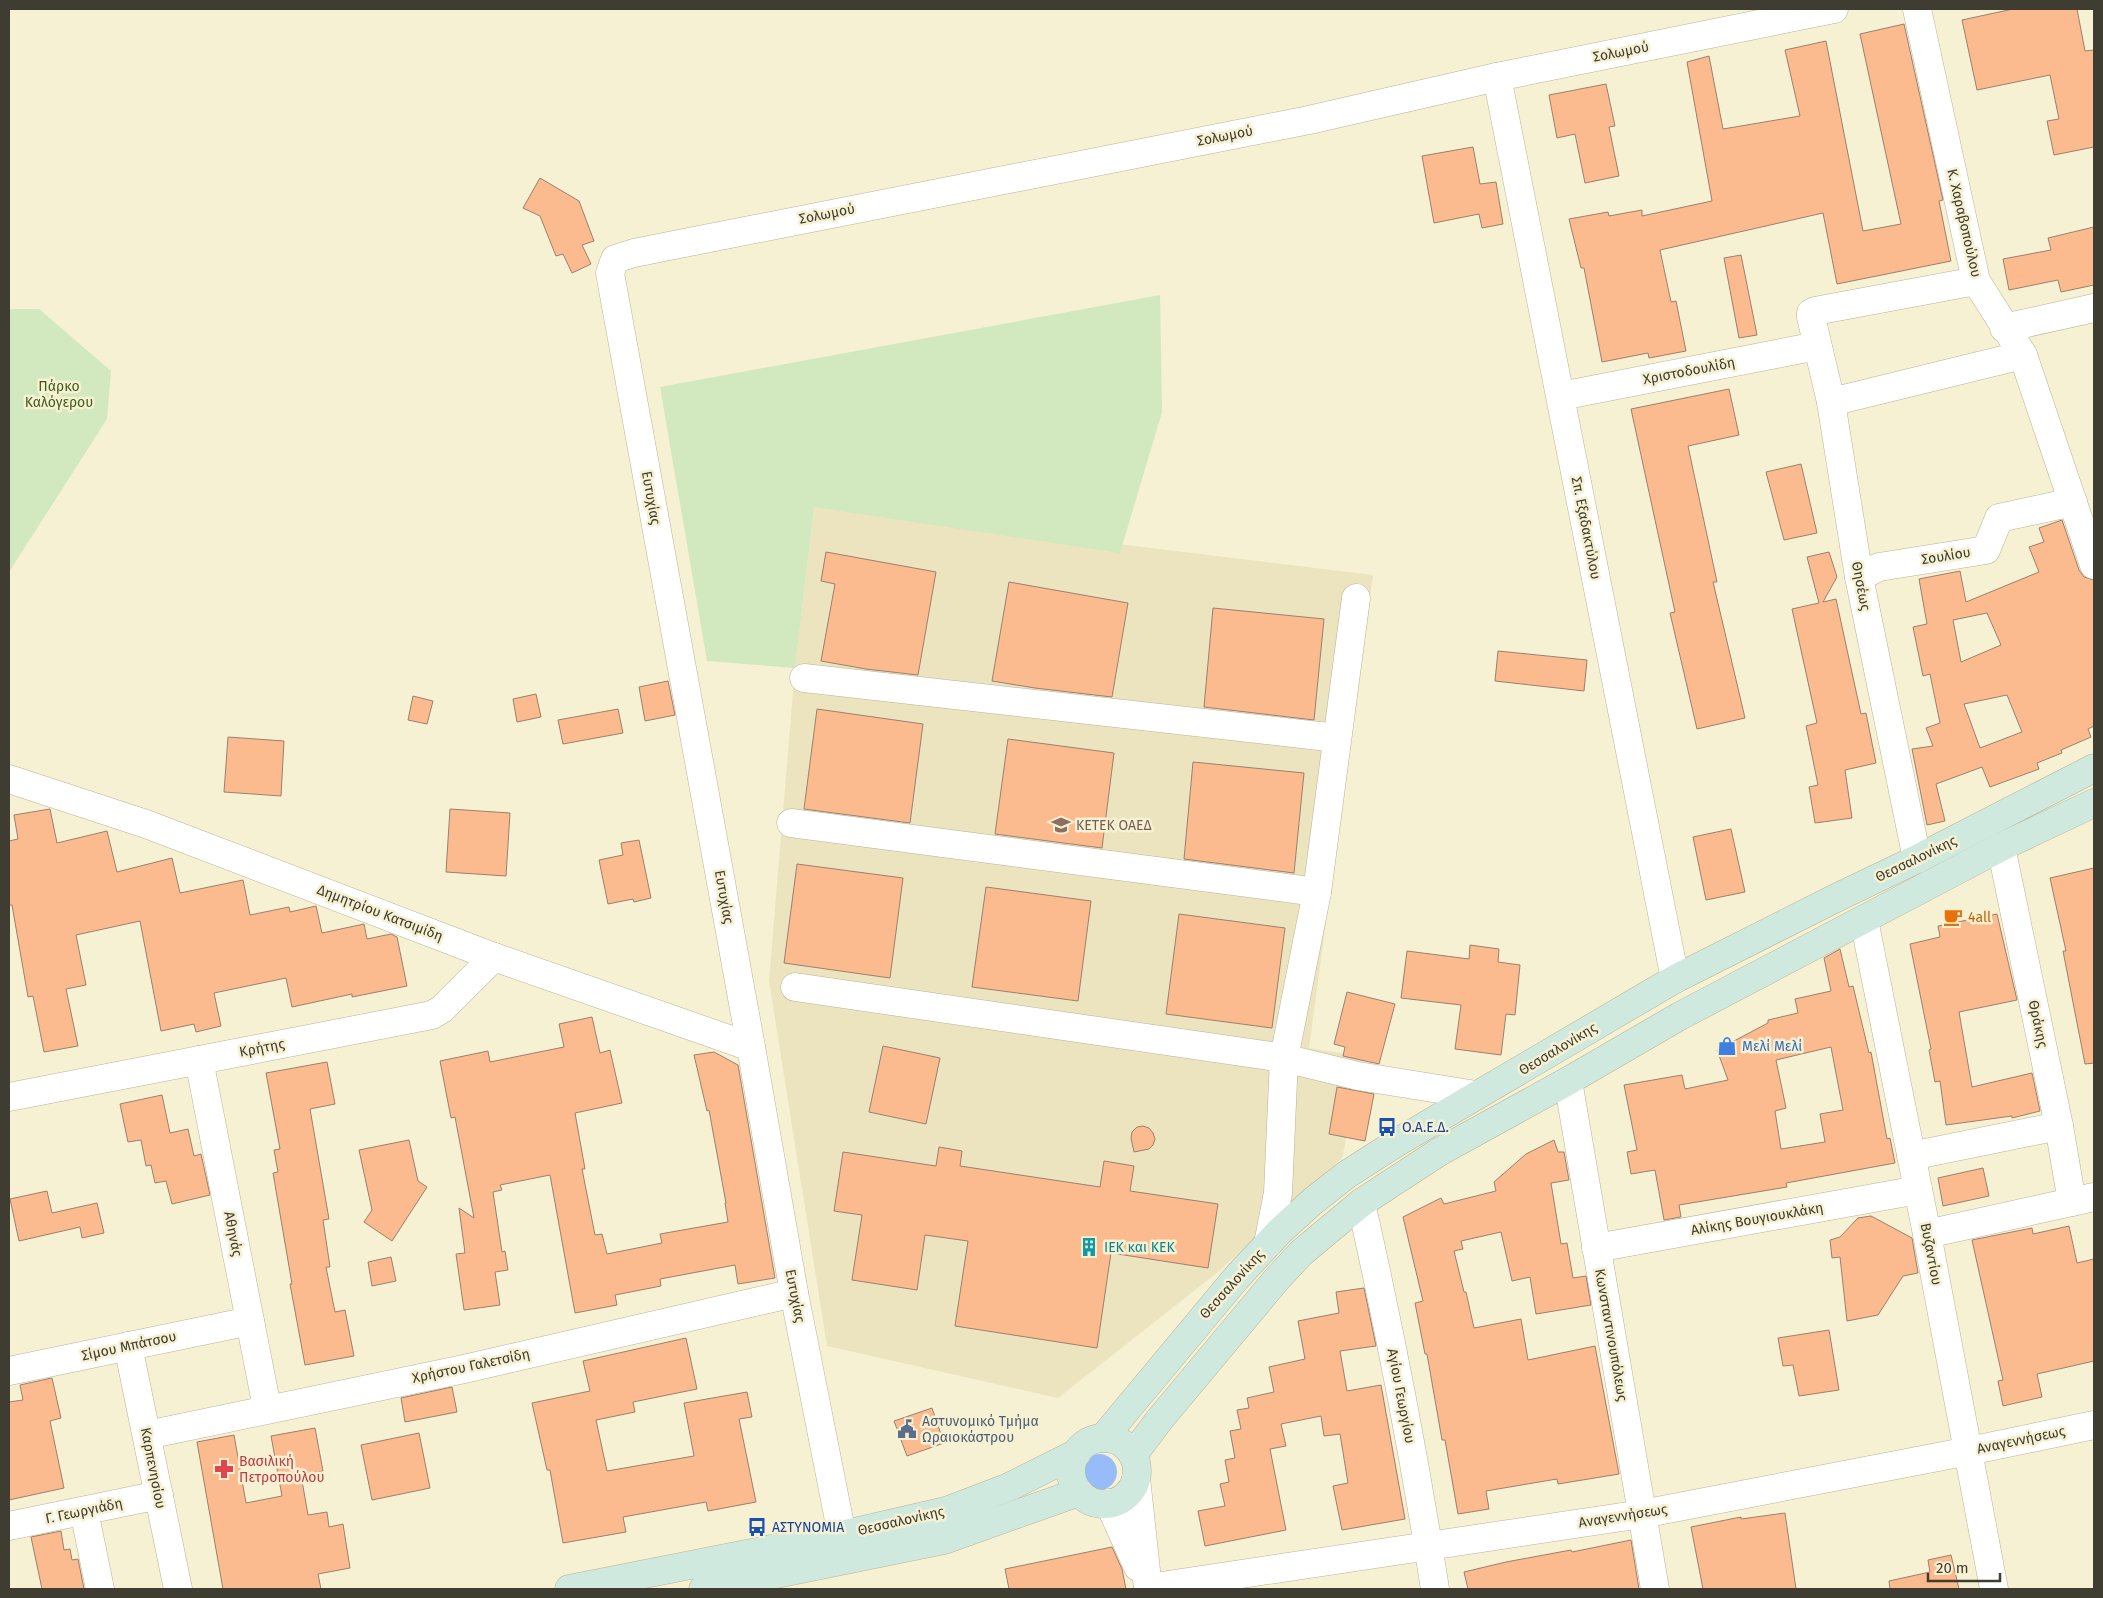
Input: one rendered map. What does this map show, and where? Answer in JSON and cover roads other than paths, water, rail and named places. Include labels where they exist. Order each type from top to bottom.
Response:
[{"type":"main road","name":"Θεσσαλονίκης","points":[[1103,1438],[1157,1371],[1268,1244],[1313,1201],[1346,1175],[1396,1143],[1675,979],[1917,859],[2094,768]]},
{"type":"main road","name":"Θεσσαλονίκης","points":[[1135,1466],[1276,1280],[1302,1253],[1361,1203],[1439,1152],[1568,1081],[1680,1016],[2001,847],[2094,803]]},
{"type":"main road","points":[[1103,1438],[1112,1438],[1121,1442],[1135,1466],[1133,1487],[1126,1495],[1109,1503],[1096,1502],[1079,1492],[1074,1483],[1072,1473],[1072,1462],[1077,1453],[1088,1442],[1103,1438]]},
{"type":"main road","name":"Θεσσαλονίκης","points":[[569,1589],[842,1535],[946,1511],[1009,1487],[1077,1453]]},
{"type":"main road","name":"Θεσσαλονίκης","points":[[703,1589],[764,1583],[944,1540],[1079,1492]]},
{"type":"street","name":"Σολωμού","points":[[615,259],[634,253],[1309,120],[1496,77],[1834,9]]},
{"type":"street","name":"Κ. Χαραβοπούλου","points":[[1917,9],[1976,281],[2004,328],[2023,355],[2094,565]]},
{"type":"street","name":"Σπ. Εξαδακτύλου","points":[[1496,77],[1675,979]]},
{"type":"street","name":"Ευτυχίας","points":[[615,259],[610,273],[794,1293],[842,1535]]},
{"type":"street","name":"Θησέως","points":[[1917,859],[1859,577],[1831,402],[1811,313],[1976,281]]},
{"type":"street","points":[[2004,328],[2094,308]]},
{"type":"street","name":"Χριστοδουλίδη","points":[[1560,396],[1817,346]]},
{"type":"street","points":[[1831,402],[2023,355]]},
{"type":"street","name":"Σουλίου","points":[[1859,577],[1879,568],[1986,550],[1999,518],[2073,502]]},
{"type":"street","points":[[1268,1244],[1278,1193],[1284,1058],[1317,892],[1356,598]]},
{"type":"street","points":[[804,678],[1338,738]]},
{"type":"street","name":"Δημητρίου Κατσιμίδη","points":[[9,779],[146,824],[494,957],[751,1047]]},
{"type":"street","points":[[791,823],[1317,892]]},
{"type":"street","name":"Θράκης","points":[[2001,847],[2059,1126],[2083,1200]]},
{"type":"street","name":"Βυζαντίου","points":[[1864,920],[1927,1234],[1994,1589]]},
{"type":"street","name":"Κρήτης","points":[[9,1097],[432,1015],[442,1009],[494,957]]},
{"type":"street","points":[[795,987],[1284,1058],[1358,1076],[1476,1096]]},
{"type":"street","name":"Αθηνάς","points":[[199,1060],[267,1408]]},
{"type":"street","name":"Κωνσταντινουπόλεως","points":[[1568,1081],[1656,1589]]},
{"type":"street","points":[[1911,1156],[2059,1126]]},
{"type":"street","name":"Αλίκης Βουγιουκλάκη","points":[[1596,1248],[1918,1190]]},
{"type":"street","points":[[1927,1234],[2083,1200]]},
{"type":"street","name":"Αγίου Γεωργίου","points":[[1361,1203],[1377,1274],[1425,1518],[1435,1589]]},
{"type":"street","name":"Χρήστου Γαλετσίδη","points":[[147,1435],[267,1408],[464,1368],[794,1293]]},
{"type":"street","name":"Σίμου Μπάτσου","points":[[9,1371],[250,1321]]},
{"type":"street","name":"Καρπενησίου","points":[[128,1346],[178,1589]]},
{"type":"street","name":"Αναγεννήσεως","points":[[1148,1589],[1642,1514],[2094,1425]]},
{"type":"street","points":[[1135,1466],[1148,1589]]},
{"type":"street","name":"Γ. Γεωργιάδη","points":[[9,1526],[159,1495]]},
{"type":"street","points":[[1109,1503],[1148,1589]]},
{"type":"street","points":[[84,1511],[100,1589]]},
{"type":"water","points":[[1099,1454],[1106,1455],[1112,1459],[1116,1465],[1116,1479],[1112,1485],[1106,1489],[1099,1490],[1092,1489],[1086,1485],[1082,1479],[1081,1472],[1082,1465],[1086,1459],[1092,1455]]},
{"type":"place","name":"ΚΕΤΕΚ ΟΑΕΔ","points":[[1061,825]]},
{"type":"place","name":"4all","points":[[1953,917]]},
{"type":"place","name":"Μελί Μελί","points":[[1727,1046]]},
{"type":"place","name":"Ο.Α.Ε.Δ.","points":[[1387,1127]]},
{"type":"place","name":"ΙΕΚ και ΚΕΚ","points":[[1089,1247]]},
{"type":"place","name":"Αστυνομικό Τμήμα Ωραιοκάστρου","points":[[907,1429]]},
{"type":"place","name":"Βασιλική Πετροπούλου","points":[[224,1469]]},
{"type":"place","name":"ΑΣΤΥΝΟΜΙΑ","points":[[757,1527]]},
{"type":"park label","name":"Πάρκο Καλόγερου","points":[[59,394]]}]
